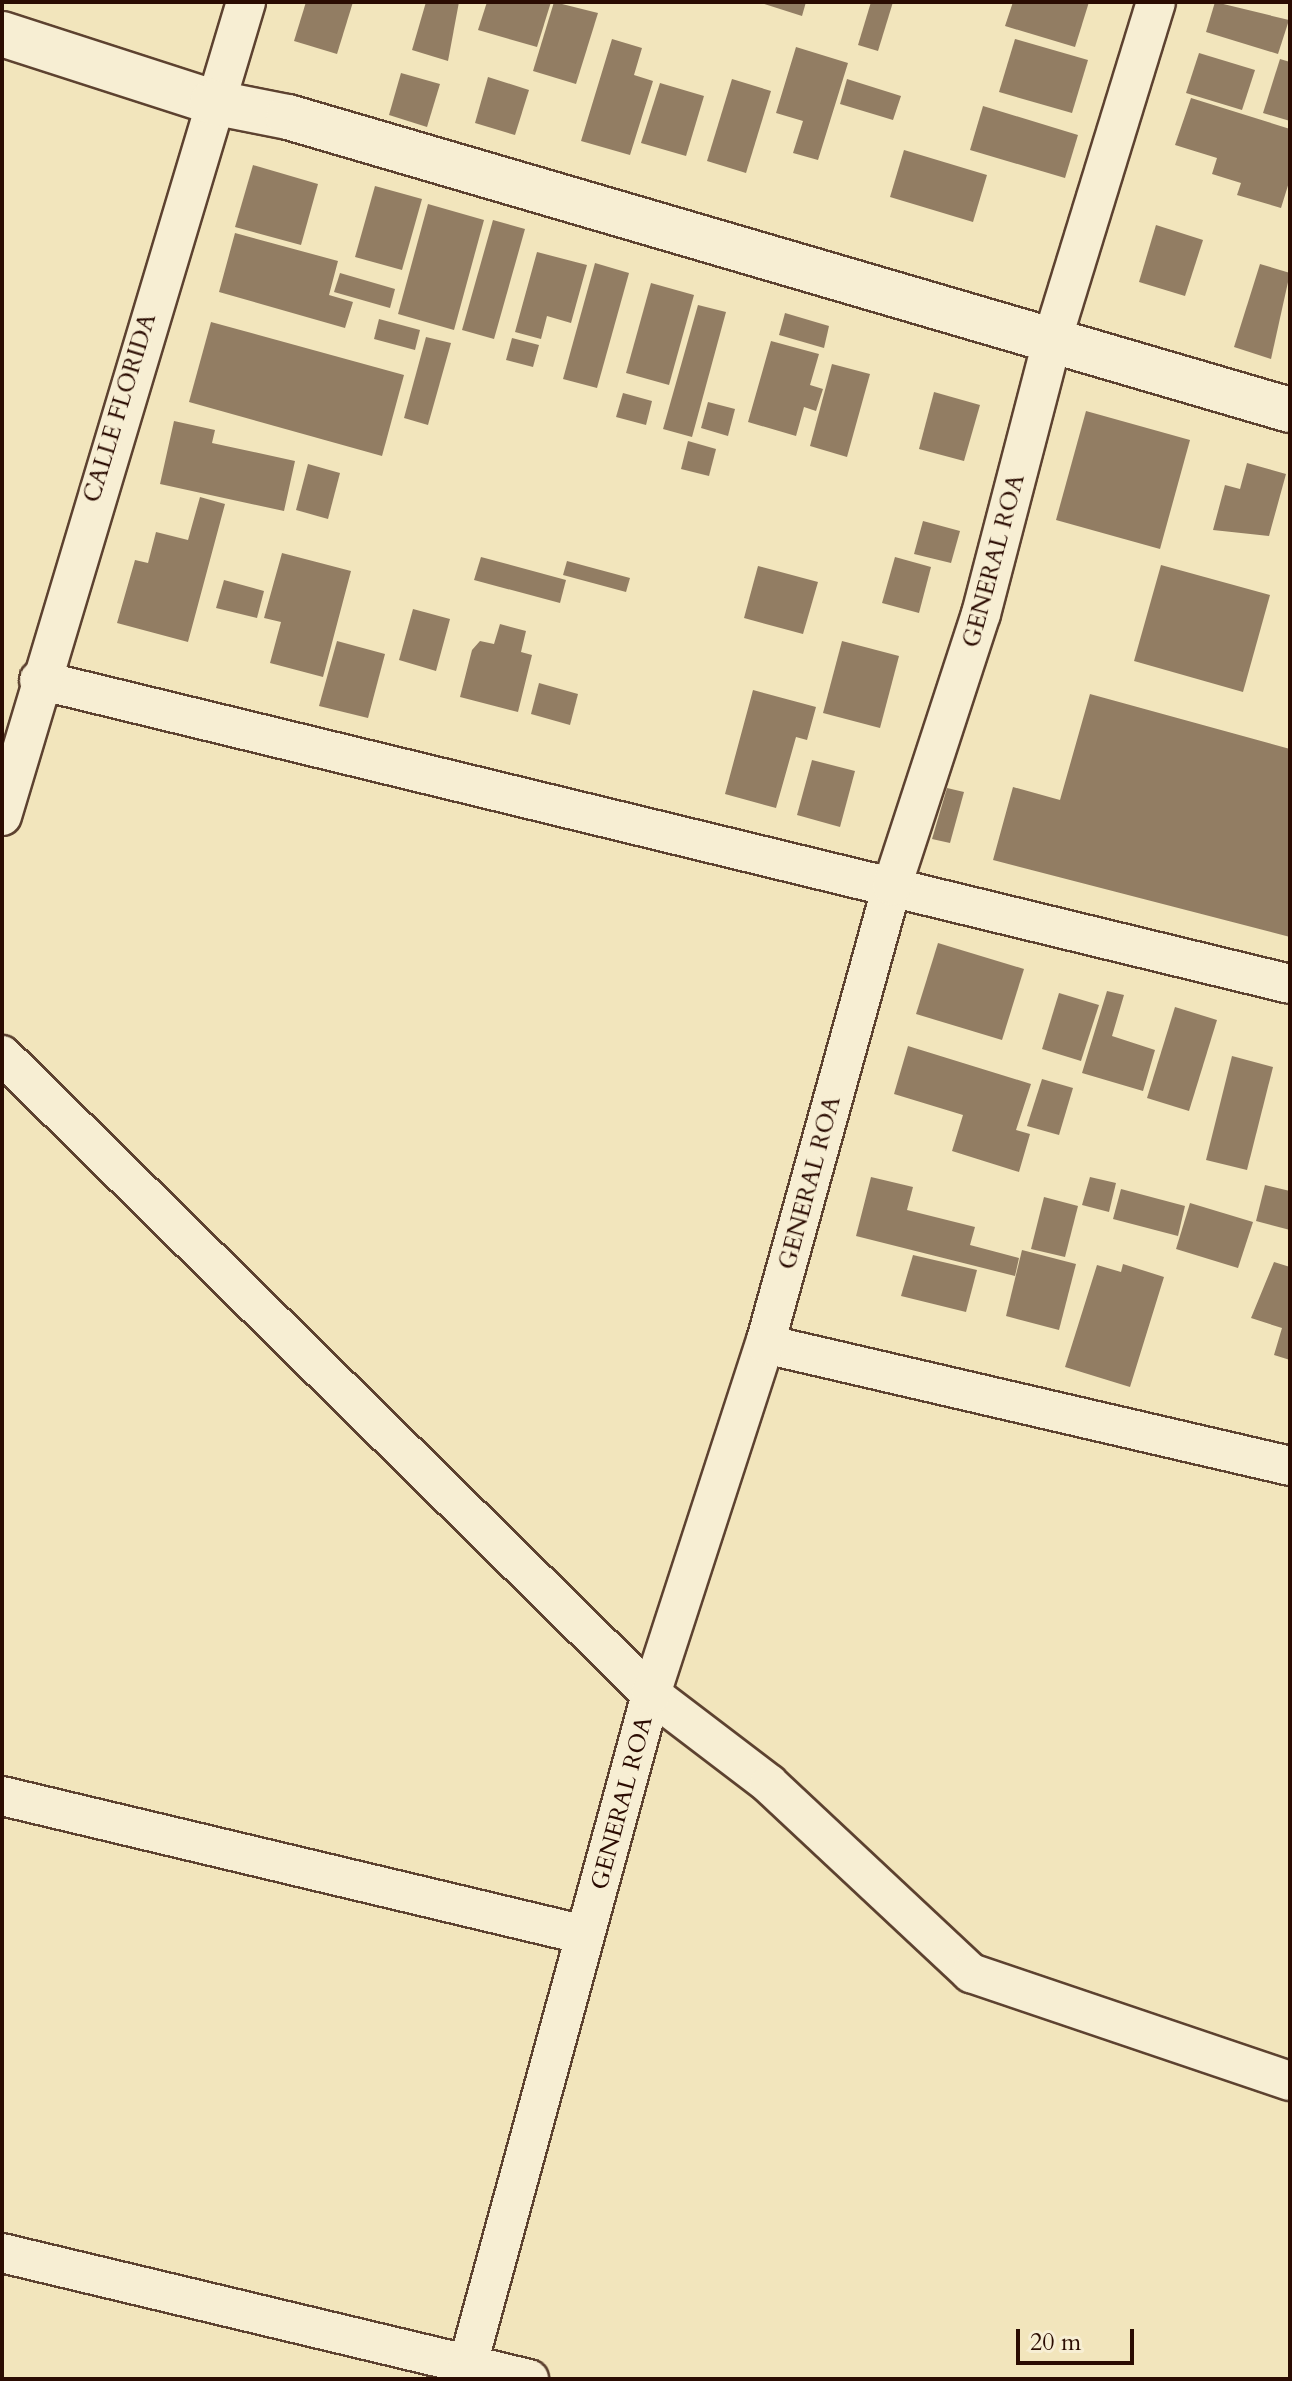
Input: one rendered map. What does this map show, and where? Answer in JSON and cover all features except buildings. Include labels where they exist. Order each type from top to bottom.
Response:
[{"type":"main road","points":[[2,34],[212,102],[288,117],[1053,337],[1290,410]]},
{"type":"street","name":"CALLE FLORIDA","points":[[2,816],[39,680],[212,102],[246,2]]},
{"type":"street","name":"GENERAL ROA","points":[[468,2364],[651,1694],[765,1344],[892,886],[981,614],[1053,337],[1156,2]]},
{"type":"street","points":[[39,680],[1290,984]]},
{"type":"street","points":[[2,1055],[651,1694],[769,1784],[971,1973],[1290,2081]]},
{"type":"street","points":[[765,1344],[1290,1466]]},
{"type":"street","points":[[2,1796],[585,1935]]},
{"type":"street","points":[[2,2253],[529,2379]]}]
